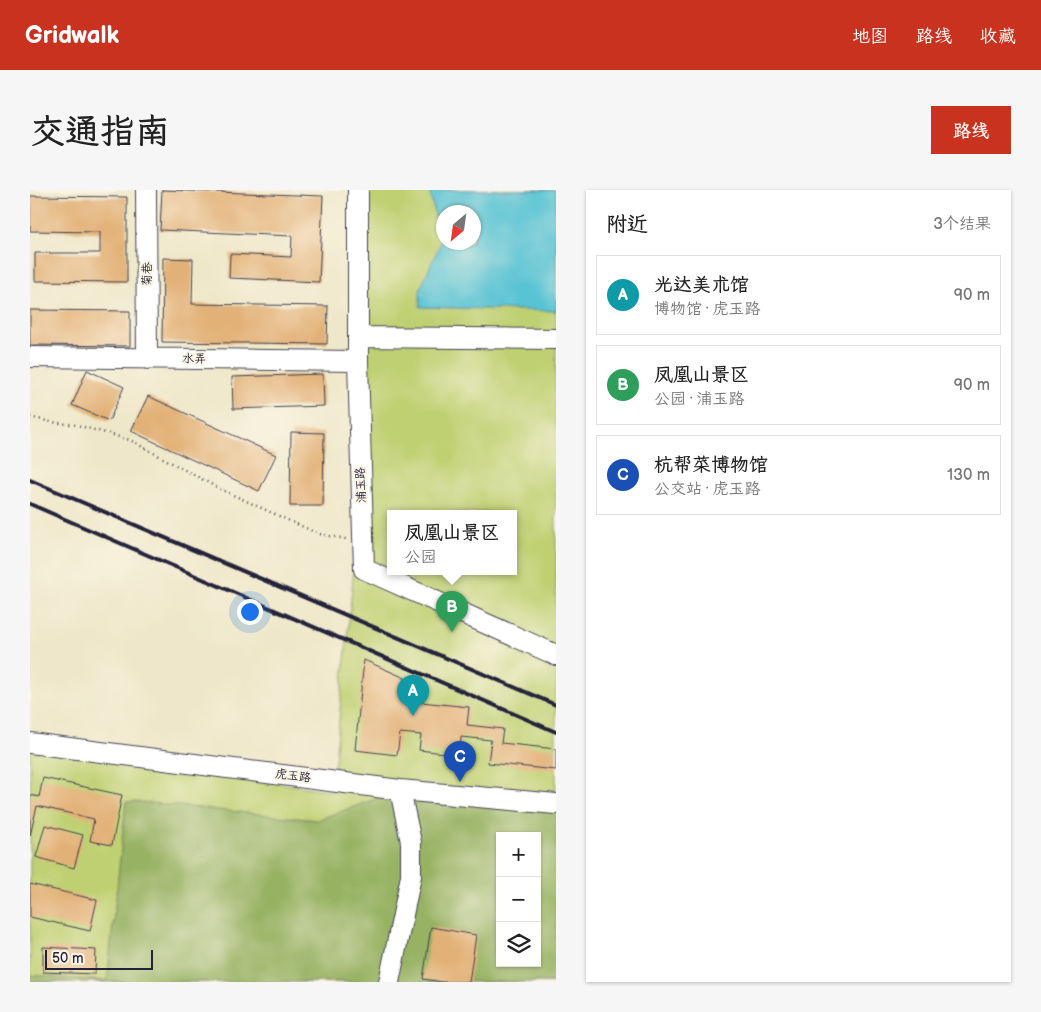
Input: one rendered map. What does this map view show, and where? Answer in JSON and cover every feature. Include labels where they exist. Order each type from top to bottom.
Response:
[{"type":"street","name":"菊巷","points":[[146,190],[147,359]]},
{"type":"street","name":"浦玉路","points":[[358,190],[358,361],[364,569],[556,655]]},
{"type":"street","points":[[358,337],[556,339]]},
{"type":"street","name":"水弄","points":[[30,358],[358,361]]},
{"type":"street","name":"虎玉路","points":[[30,743],[400,790],[556,804]]},
{"type":"street","points":[[389,982],[411,876],[411,842],[400,790]]},
{"type":"path","points":[[30,417],[77,425],[130,440],[218,488],[319,534],[363,542]]},
{"type":"green space","points":[[357,190],[556,190],[556,982],[30,982],[30,747],[332,791],[359,517]]},
{"type":"green space","points":[[400,790],[556,804],[556,982],[30,982],[30,975],[107,981],[126,802],[317,820]]},
{"type":"water","points":[[429,190],[556,190],[556,311],[420,307],[420,289],[437,250],[481,250],[481,205],[436,205],[436,220]]},
{"type":"building","points":[[162,190],[323,196],[319,282],[229,278],[230,254],[291,257],[292,236],[160,230]]},
{"type":"building","points":[[30,196],[127,197],[127,282],[35,281],[35,253],[100,253],[100,232],[30,231]]},
{"type":"building","points":[[163,258],[193,259],[192,304],[328,306],[327,344],[162,342]]},
{"type":"building","points":[[30,310],[130,311],[130,346],[30,345]]},
{"type":"building","points":[[87,370],[124,387],[109,421],[72,405]]},
{"type":"building","points":[[323,374],[324,406],[233,409],[232,377]]},
{"type":"building","points":[[148,396],[276,455],[259,491],[131,431]]},
{"type":"building","points":[[291,432],[324,433],[323,506],[290,506]]},
{"type":"building","points":[[364,660],[405,678],[402,700],[469,707],[467,725],[503,729],[501,743],[556,749],[556,770],[488,763],[491,740],[461,737],[460,755],[419,750],[421,735],[400,733],[397,755],[355,750]]},
{"type":"building","points":[[43,778],[122,795],[112,845],[90,841],[94,819],[37,806],[30,836],[30,795],[39,797]]},
{"type":"building","points":[[45,825],[83,835],[74,868],[36,857]]},
{"type":"building","points":[[30,884],[97,900],[90,931],[30,917]]},
{"type":"building","points":[[431,927],[476,935],[469,982],[442,982],[423,979]]},
{"type":"building","points":[[43,947],[96,950],[95,974],[43,972]]},
{"type":"railway","points":[[30,480],[556,705]]},
{"type":"railway","points":[[30,504],[556,732]]},
{"type":"place","name":"凤凰山景区","points":[[452,632]]},
{"type":"place","name":"光达美术馆","points":[[413,716]]},
{"type":"place","name":"杭帮菜博物馆","points":[[460,782]]}]
